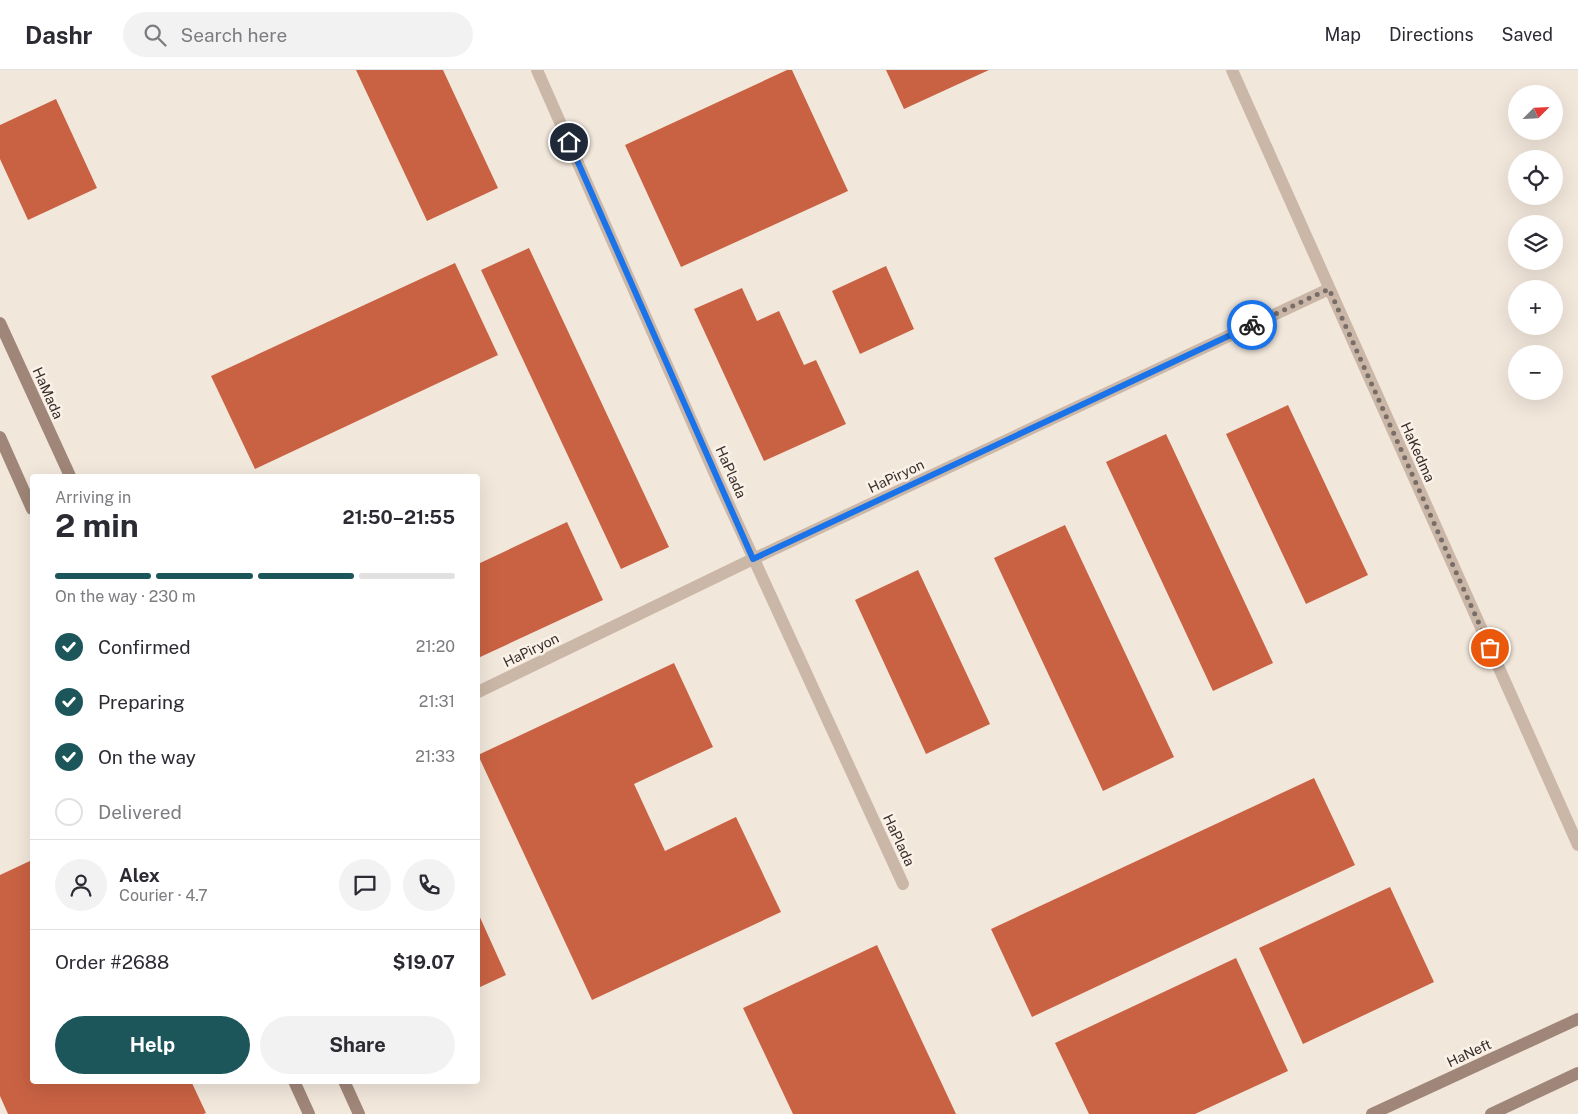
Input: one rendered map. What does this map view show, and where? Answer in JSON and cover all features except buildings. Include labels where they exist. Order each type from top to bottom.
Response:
[{"type":"street","name":"HaPlada","points":[[537,70],[753,559],[903,884]]},
{"type":"street","name":"HaKedma","points":[[1232,70],[1578,845]]},
{"type":"street","name":"HaPiryon","points":[[480,691],[753,559],[1329,289]]},
{"type":"street","name":"HaMada","points":[[0,323],[69,474]]},
{"type":"street","points":[[0,438],[30,505]]},
{"type":"street","name":"HaNeft","points":[[1372,1114],[1578,1020]]},
{"type":"street","points":[[1491,1114],[1578,1073]]},
{"type":"street","points":[[295,1084],[309,1114]]},
{"type":"street","points":[[345,1084],[359,1114]]},
{"type":"way so far","points":[[1252,325],[1329,289],[1490,648]]},
{"type":"route","points":[[569,142],[753,559],[1252,325]]}]
